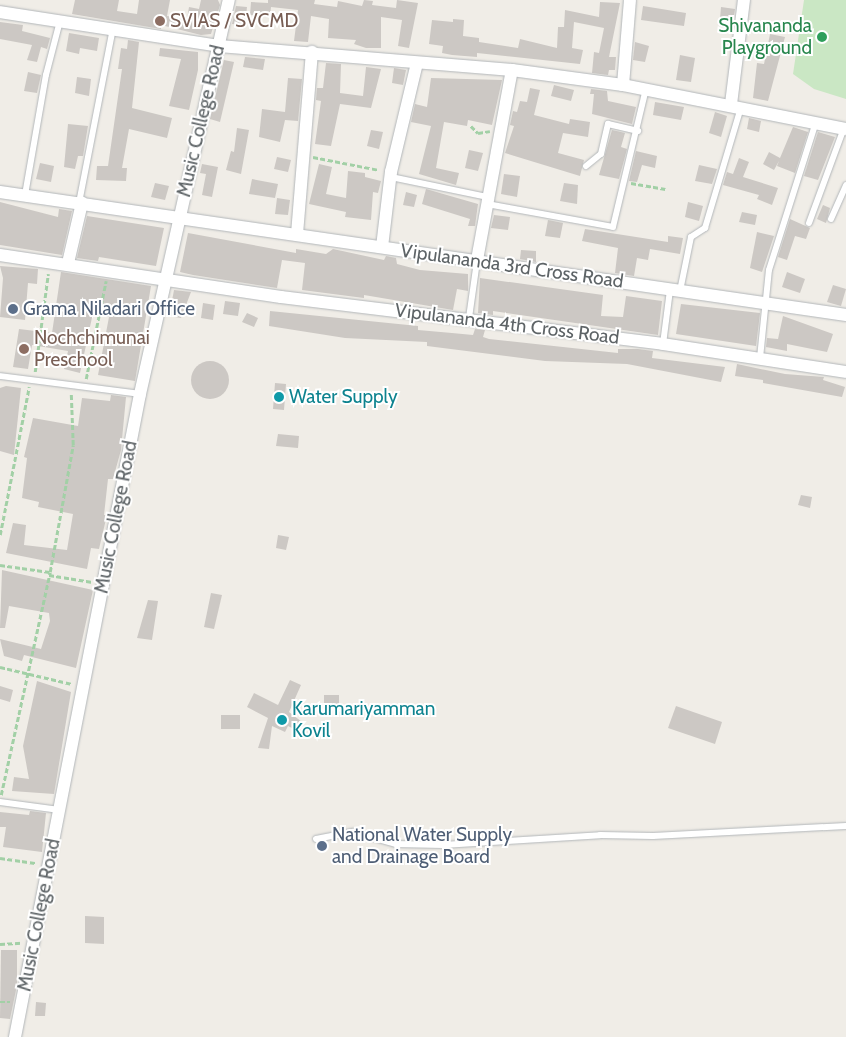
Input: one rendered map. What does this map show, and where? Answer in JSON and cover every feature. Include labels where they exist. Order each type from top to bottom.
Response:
[{"type":"street","name":"Music College Road","points":[[15,1037],[140,394],[167,279],[178,217],[229,0]]},
{"type":"street","points":[[623,85],[630,0]]},
{"type":"street","points":[[736,105],[744,0]]},
{"type":"street","points":[[0,12],[113,27],[219,46],[312,52],[417,63],[512,70],[623,85],[736,105],[845,128]]},
{"type":"street","points":[[297,234],[302,155],[312,52]]},
{"type":"street","points":[[382,247],[391,175],[417,63]]},
{"type":"street","points":[[477,260],[499,130],[512,70]]},
{"type":"street","name":"Vipulananda 3rd Cross Road","points":[[0,192],[846,315]]},
{"type":"street","points":[[68,263],[80,203]]},
{"type":"street","name":"Vipulananda 4th Cross Road","points":[[0,255],[51,260],[167,279],[663,344],[846,372]]},
{"type":"lane","points":[[25,195],[46,75],[60,20]]},
{"type":"lane","points":[[80,203],[113,27]]},
{"type":"lane","points":[[391,175],[488,200],[614,227],[627,182],[646,89]]},
{"type":"lane","points":[[663,344],[675,290],[691,237],[705,228],[736,105]]},
{"type":"lane","points":[[760,358],[769,303],[770,270],[816,121]]},
{"type":"lane","points":[[586,166],[601,154],[608,124],[638,132]]},
{"type":"lane","points":[[809,223],[845,128]]},
{"type":"lane","points":[[831,219],[846,185]]},
{"type":"lane","points":[[469,318],[477,260]]},
{"type":"lane","points":[[0,376],[140,394]]},
{"type":"lane","points":[[0,800],[59,810]]},
{"type":"lane","points":[[316,839],[353,832],[396,844],[443,845],[600,835],[653,836],[846,826]]},
{"type":"path","points":[[471,126],[478,132],[499,130]]},
{"type":"path","points":[[302,155],[391,175]]},
{"type":"path","points":[[627,182],[665,189]]},
{"type":"path","points":[[0,535],[32,381],[51,260]]},
{"type":"path","points":[[85,388],[108,270]]},
{"type":"path","points":[[0,800],[49,573],[73,445],[71,386]]},
{"type":"path","points":[[0,564],[103,584]]},
{"type":"path","points":[[0,667],[83,686]]},
{"type":"path","points":[[0,858],[48,864]]},
{"type":"path","points":[[0,944],[33,942]]},
{"type":"green space","name":"Shivananda Playground","points":[[804,0],[846,0],[846,99],[814,89],[793,74]]},
{"type":"building","points":[[75,0],[119,0],[117,11],[137,14],[139,0],[170,0],[167,16],[187,19],[189,7],[199,9],[201,0],[218,0],[220,5],[211,34],[201,35],[161,25],[161,29],[72,14]]},
{"type":"building","points":[[268,0],[315,0],[314,4],[337,7],[338,1],[362,6],[364,0],[373,1],[372,5],[396,8],[397,0],[418,3],[409,48],[398,46],[402,20],[381,17],[381,48],[366,48],[354,44],[356,40],[328,38],[329,19],[311,16],[308,42],[294,41],[298,10],[271,7],[270,17],[250,15],[251,2],[268,3]]},
{"type":"building","points":[[600,2],[620,3],[609,57],[616,57],[615,70],[609,70],[608,75],[592,73],[594,52],[599,53],[604,28],[574,22],[572,48],[583,50],[580,64],[477,53],[477,57],[452,55],[442,53],[443,46],[429,44],[432,20],[453,22],[453,19],[464,20],[463,36],[479,38],[479,42],[518,48],[520,39],[557,48],[558,27],[564,27],[565,10],[599,17]]},
{"type":"building","points":[[236,6],[247,7],[245,25],[232,24]]},
{"type":"building","points":[[643,6],[686,13],[684,26],[641,20]]},
{"type":"building","points":[[721,7],[735,9],[733,21],[720,19]]},
{"type":"building","points":[[0,22],[23,25],[22,31],[50,38],[47,49],[41,47],[37,62],[27,60],[32,45],[0,39]]},
{"type":"building","points":[[69,33],[99,38],[97,51],[80,48],[79,54],[66,51]]},
{"type":"building","points":[[770,34],[785,37],[768,101],[753,98],[757,63],[764,64]]},
{"type":"building","points":[[128,40],[139,42],[132,108],[172,118],[167,138],[129,129],[122,168],[127,168],[126,181],[96,180],[97,166],[108,166],[122,69],[118,69],[121,48],[127,49]]},
{"type":"building","points":[[635,42],[649,46],[645,62],[633,60]]},
{"type":"building","points":[[160,48],[198,52],[198,70],[189,110],[169,106],[181,59],[159,56]]},
{"type":"building","points":[[680,55],[695,58],[691,82],[676,80]]},
{"type":"building","points":[[245,57],[265,59],[263,70],[243,67]]},
{"type":"building","points":[[224,60],[234,62],[220,122],[210,119]]},
{"type":"building","points":[[326,63],[341,64],[340,93],[363,96],[366,67],[381,69],[371,108],[340,104],[331,146],[315,144],[321,101],[316,100],[317,88],[323,88]]},
{"type":"building","points":[[394,68],[406,70],[403,85],[392,83]]},
{"type":"building","points":[[28,72],[41,75],[37,93],[24,91]]},
{"type":"building","points":[[77,77],[91,79],[89,96],[75,93]]},
{"type":"building","points":[[288,78],[302,79],[298,121],[285,120],[280,142],[259,137],[262,109],[285,112]]},
{"type":"building","points":[[431,78],[502,80],[492,125],[468,120],[467,126],[444,122],[436,168],[459,173],[456,185],[419,174],[431,126],[411,122],[415,104],[427,107]]},
{"type":"building","points":[[554,85],[574,90],[571,101],[551,96]]},
{"type":"building","points":[[530,88],[540,90],[534,115],[569,124],[570,119],[590,122],[588,137],[563,133],[558,153],[584,160],[580,176],[505,153],[514,126],[510,125],[513,111],[517,112],[520,101],[527,102]]},
{"type":"building","points":[[591,89],[607,91],[608,101],[636,107],[632,124],[592,114],[594,94],[590,94]]},
{"type":"building","points":[[655,102],[684,107],[681,120],[653,115]]},
{"type":"building","points":[[715,112],[727,116],[721,137],[709,133]]},
{"type":"building","points":[[749,118],[761,121],[759,132],[747,129]]},
{"type":"building","points":[[68,124],[88,126],[83,156],[78,156],[75,169],[64,167]]},
{"type":"building","points":[[793,127],[808,132],[795,173],[777,166],[779,161],[774,170],[763,164],[769,152],[780,158]]},
{"type":"building","points":[[237,128],[249,130],[241,174],[226,170],[231,151],[234,152]]},
{"type":"building","points":[[371,130],[383,132],[379,149],[367,146]]},
{"type":"building","points":[[612,130],[625,133],[621,147],[627,149],[619,179],[599,175]]},
{"type":"building","points":[[818,132],[835,137],[818,180],[804,176]]},
{"type":"building","points":[[469,150],[483,153],[478,171],[465,168]]},
{"type":"building","points":[[636,151],[657,156],[655,168],[642,165],[637,182],[629,181]]},
{"type":"building","points":[[277,157],[291,160],[288,172],[274,169]]},
{"type":"building","points":[[739,158],[749,162],[743,177],[778,188],[772,205],[757,199],[759,195],[723,185],[727,172],[733,174]]},
{"type":"building","points":[[40,163],[54,166],[51,182],[36,179]]},
{"type":"building","points":[[202,164],[218,167],[212,197],[202,195],[206,174],[200,173]]},
{"type":"building","points":[[319,164],[332,167],[326,194],[346,198],[348,171],[365,173],[365,177],[381,181],[378,193],[373,192],[371,220],[345,217],[346,212],[309,204]]},
{"type":"building","points":[[699,165],[717,169],[712,184],[695,181]]},
{"type":"building","points":[[504,174],[520,176],[517,197],[501,194]]},
{"type":"building","points":[[252,179],[278,184],[275,198],[249,194]]},
{"type":"building","points":[[155,183],[169,186],[165,200],[151,197]]},
{"type":"building","points":[[564,183],[578,185],[577,204],[560,201]]},
{"type":"building","points":[[426,189],[478,204],[475,226],[468,226],[470,219],[422,204]]},
{"type":"building","points":[[406,192],[417,195],[414,207],[403,205]]},
{"type":"building","points":[[277,198],[290,200],[288,215],[275,214]]},
{"type":"building","points":[[0,202],[58,217],[59,209],[72,211],[62,255],[0,245]]},
{"type":"building","points":[[688,202],[703,206],[699,221],[685,217]]},
{"type":"building","points":[[823,205],[830,208],[826,223],[817,219]]},
{"type":"building","points":[[742,212],[757,215],[755,225],[739,222]]},
{"type":"building","points":[[494,215],[510,217],[508,230],[491,228]]},
{"type":"building","points":[[87,216],[164,228],[156,266],[99,257],[98,261],[77,258]]},
{"type":"building","points":[[790,219],[810,228],[806,239],[795,236],[787,260],[778,257]]},
{"type":"building","points":[[548,220],[563,223],[560,238],[545,236]]},
{"type":"building","points":[[585,229],[668,242],[668,236],[683,238],[680,254],[650,249],[648,260],[637,258],[634,276],[615,273],[618,248],[582,241]]},
{"type":"building","points":[[757,232],[774,236],[762,272],[750,268]]},
{"type":"building","points":[[188,233],[296,253],[296,249],[326,254],[333,249],[384,260],[386,256],[396,258],[397,264],[420,270],[468,274],[468,291],[457,289],[453,310],[364,295],[364,298],[302,290],[305,263],[282,260],[277,288],[193,275],[180,272]]},
{"type":"building","points":[[521,250],[536,251],[536,262],[520,259]]},
{"type":"building","points":[[0,266],[38,269],[37,284],[28,283],[25,320],[0,317],[3,278]]},
{"type":"building","points":[[61,272],[151,286],[135,381],[98,375],[109,317],[93,313],[80,373],[64,369],[68,351],[32,345],[28,369],[13,367],[19,329],[52,333]]},
{"type":"building","points":[[787,272],[805,279],[800,293],[782,287]]},
{"type":"building","points":[[480,278],[603,295],[601,316],[623,317],[626,296],[662,301],[658,335],[493,311],[493,315],[478,313]]},
{"type":"building","points":[[833,285],[846,289],[841,306],[827,302]]},
{"type":"building","points":[[174,290],[191,292],[181,318],[169,316]]},
{"type":"building","points":[[225,301],[240,303],[238,316],[223,314]]},
{"type":"building","points":[[203,303],[215,305],[213,320],[201,318]]},
{"type":"building","points":[[681,304],[760,313],[756,346],[676,334]]},
{"type":"building","points":[[270,311],[418,326],[418,330],[473,335],[475,329],[485,330],[483,337],[489,339],[618,353],[618,349],[638,349],[653,351],[652,358],[725,367],[721,382],[627,364],[545,361],[427,346],[427,342],[345,338],[269,326]]},
{"type":"building","points":[[247,313],[258,318],[254,327],[242,322]]},
{"type":"building","points":[[783,316],[833,334],[827,352],[787,344],[787,351],[766,347],[767,338],[778,339]]},
{"type":"building","points":[[210,361],[223,367],[229,380],[223,393],[210,399],[197,393],[191,380],[197,367]]},
{"type":"building","points":[[737,364],[785,374],[824,377],[823,380],[845,387],[842,397],[763,383],[763,380],[735,376]]},
{"type":"building","name":"Water Supply","points":[[275,383],[286,384],[284,410],[273,409]]},
{"type":"building","points":[[6,386],[21,388],[14,455],[0,451],[0,388]]},
{"type":"building","points":[[111,395],[126,397],[121,450],[113,479],[108,479],[104,515],[107,515],[99,549],[91,548],[87,569],[6,553],[13,523],[26,525],[24,545],[67,550],[73,514],[38,507],[39,502],[22,498],[27,458],[24,457],[33,418],[78,426],[82,398],[110,401]]},
{"type":"building","name":"Water Supply","points":[[278,434],[299,436],[298,448],[276,446]]},
{"type":"building","points":[[801,495],[812,497],[810,508],[798,505]]},
{"type":"building","points":[[278,535],[289,537],[286,550],[276,548]]},
{"type":"building","points":[[2,570],[93,590],[76,668],[24,655],[22,661],[4,656],[0,639],[41,649],[50,621],[49,613],[9,606],[5,628],[0,628]]},
{"type":"building","points":[[211,593],[222,595],[214,629],[204,627]]},
{"type":"building","points":[[148,600],[158,601],[152,640],[137,638]]},
{"type":"building","points":[[290,680],[301,685],[289,712],[302,722],[298,731],[288,726],[285,732],[272,726],[269,749],[258,748],[268,718],[247,707],[254,693],[278,705]]},
{"type":"building","points":[[37,681],[71,692],[54,794],[12,791],[14,777],[29,779],[23,746]]},
{"type":"building","points":[[0,686],[13,690],[10,702],[0,699]]},
{"type":"building","points":[[324,695],[339,695],[339,708],[324,708]]},
{"type":"building","points":[[676,706],[722,722],[715,744],[668,728]]},
{"type":"building","points":[[221,715],[240,715],[240,729],[221,729]]},
{"type":"building","points":[[30,811],[46,813],[42,852],[3,847],[6,827],[0,827],[0,812],[29,815]]},
{"type":"building","points":[[85,916],[104,917],[104,944],[85,943]]},
{"type":"building","points":[[1,950],[17,950],[17,985],[10,1019],[0,1018]]},
{"type":"building","points":[[36,1002],[46,1003],[45,1016],[35,1016]]},
{"type":"place","name":"SVIAS / SVCMD","points":[[160,21]]},
{"type":"place","name":"Shivananda Playground","points":[[822,37]]},
{"type":"place","name":"Grama Niladari Office","points":[[13,309]]},
{"type":"place","name":"Nochchimunai Preschool","points":[[24,349]]},
{"type":"place","name":"Water Supply","points":[[279,397]]},
{"type":"place","name":"Karumariyamman Kovil","points":[[282,720]]},
{"type":"place","name":"National Water Supply and Drainage Board","points":[[322,846]]}]
